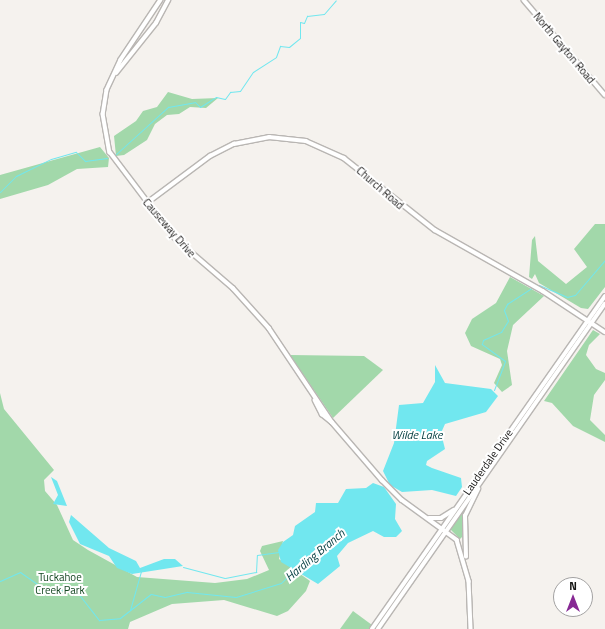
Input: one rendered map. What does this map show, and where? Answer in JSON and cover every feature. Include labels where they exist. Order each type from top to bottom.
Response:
[{"type":"street","name":"Causeway Drive","points":[[161,0],[115,74],[104,103],[105,136],[117,164],[147,204],[184,248],[233,288],[269,328],[315,399],[322,414],[332,422],[392,491],[459,542],[466,564]]},
{"type":"street","name":"Causeway Drive","points":[[115,74],[152,28],[168,0]]},
{"type":"street","name":"North Gayton Road","points":[[524,0],[605,95]]},
{"type":"street","name":"Church Road","points":[[147,204],[210,156],[230,146],[269,137],[306,141],[344,158],[435,230],[588,319],[605,332]]},
{"type":"street","name":"Lauderdale Drive","points":[[372,629],[605,296]]},
{"type":"street","name":"Lauderdale Drive","points":[[378,629],[605,304]]},
{"type":"street","points":[[472,629],[466,564],[465,516],[485,474]]},
{"type":"street","points":[[427,517],[444,517],[458,506]]},
{"type":"green space","points":[[168,92],[192,99],[218,98],[206,108],[190,107],[179,114],[167,115],[155,124],[147,140],[124,155],[116,156],[114,136],[136,121],[143,111],[157,107]]},
{"type":"green space","points":[[100,147],[109,158],[108,167],[77,169],[48,185],[0,199],[0,175]]},
{"type":"green space","points":[[595,224],[605,224],[605,287],[588,309],[581,308],[539,283],[535,274],[532,279],[529,277],[532,240],[535,236],[538,261],[566,284],[587,267],[574,249]]},
{"type":"green space","points":[[510,277],[544,296],[513,325],[507,351],[512,385],[502,392],[494,383],[502,365],[500,359],[471,346],[465,333],[472,319],[496,303]]},
{"type":"green space","points":[[593,330],[600,334],[589,345],[586,355],[596,369],[605,373],[605,380],[594,395],[590,420],[605,435],[605,442],[573,426],[552,403],[544,401]]},
{"type":"green space","points":[[290,355],[364,356],[383,370],[333,418]]},
{"type":"green space","name":"Tuckahoe Creek Park","points":[[0,393],[4,409],[54,470],[44,480],[45,491],[57,505],[73,540],[88,550],[137,577],[215,583],[247,579],[269,570],[260,551],[262,546],[283,541],[279,559],[310,581],[306,591],[288,611],[277,616],[224,600],[172,604],[130,622],[128,629],[0,629]]},
{"type":"green space","points":[[466,505],[462,537],[460,539],[450,529]]},
{"type":"green space","points":[[353,611],[372,625],[370,629],[340,629]]},
{"type":"water","name":"Wilde Lake","points":[[435,365],[445,383],[491,389],[498,396],[486,412],[445,424],[441,433],[445,449],[427,461],[426,465],[432,468],[461,478],[462,487],[456,496],[432,490],[402,492],[390,485],[383,471],[394,443],[399,405],[423,403],[435,382]]},
{"type":"water","points":[[51,477],[57,481],[67,506],[53,504],[58,495]]},
{"type":"water","points":[[373,483],[384,487],[396,504],[395,519],[402,531],[396,537],[384,537],[373,531],[348,543],[337,556],[340,566],[318,584],[281,562],[278,550],[283,542],[293,535],[295,526],[315,512],[316,503],[338,503],[346,489],[366,488]]},
{"type":"water","points":[[71,515],[109,548],[136,561],[140,568],[164,559],[175,559],[183,566],[132,574],[117,568],[109,556],[80,544],[69,522]]},
{"type":"waterway","points":[[115,155],[168,107],[195,102],[200,107],[216,97],[225,99],[230,92],[240,91],[253,72],[276,57],[280,46],[289,47],[300,38],[300,22],[304,23],[307,16],[324,14],[336,0]]},
{"type":"waterway","points":[[0,192],[16,176],[51,159],[76,152],[85,161],[107,158]]},
{"type":"waterway","name":"Harding Branch","points":[[539,285],[567,297],[575,295],[605,260]]},
{"type":"waterway","name":"Harding Branch","points":[[494,390],[505,361],[482,344],[483,340],[501,332],[508,321],[504,310],[507,304],[532,288]]},
{"type":"waterway","points":[[183,567],[225,578],[256,572],[257,555],[279,552]]},
{"type":"waterway","name":"Harding Branch","points":[[0,581],[20,572],[43,588],[77,592],[99,620],[120,618],[151,594],[165,597],[187,592],[236,597],[281,583],[294,570]]},
{"type":"waterway","points":[[130,610],[141,571]]}]
